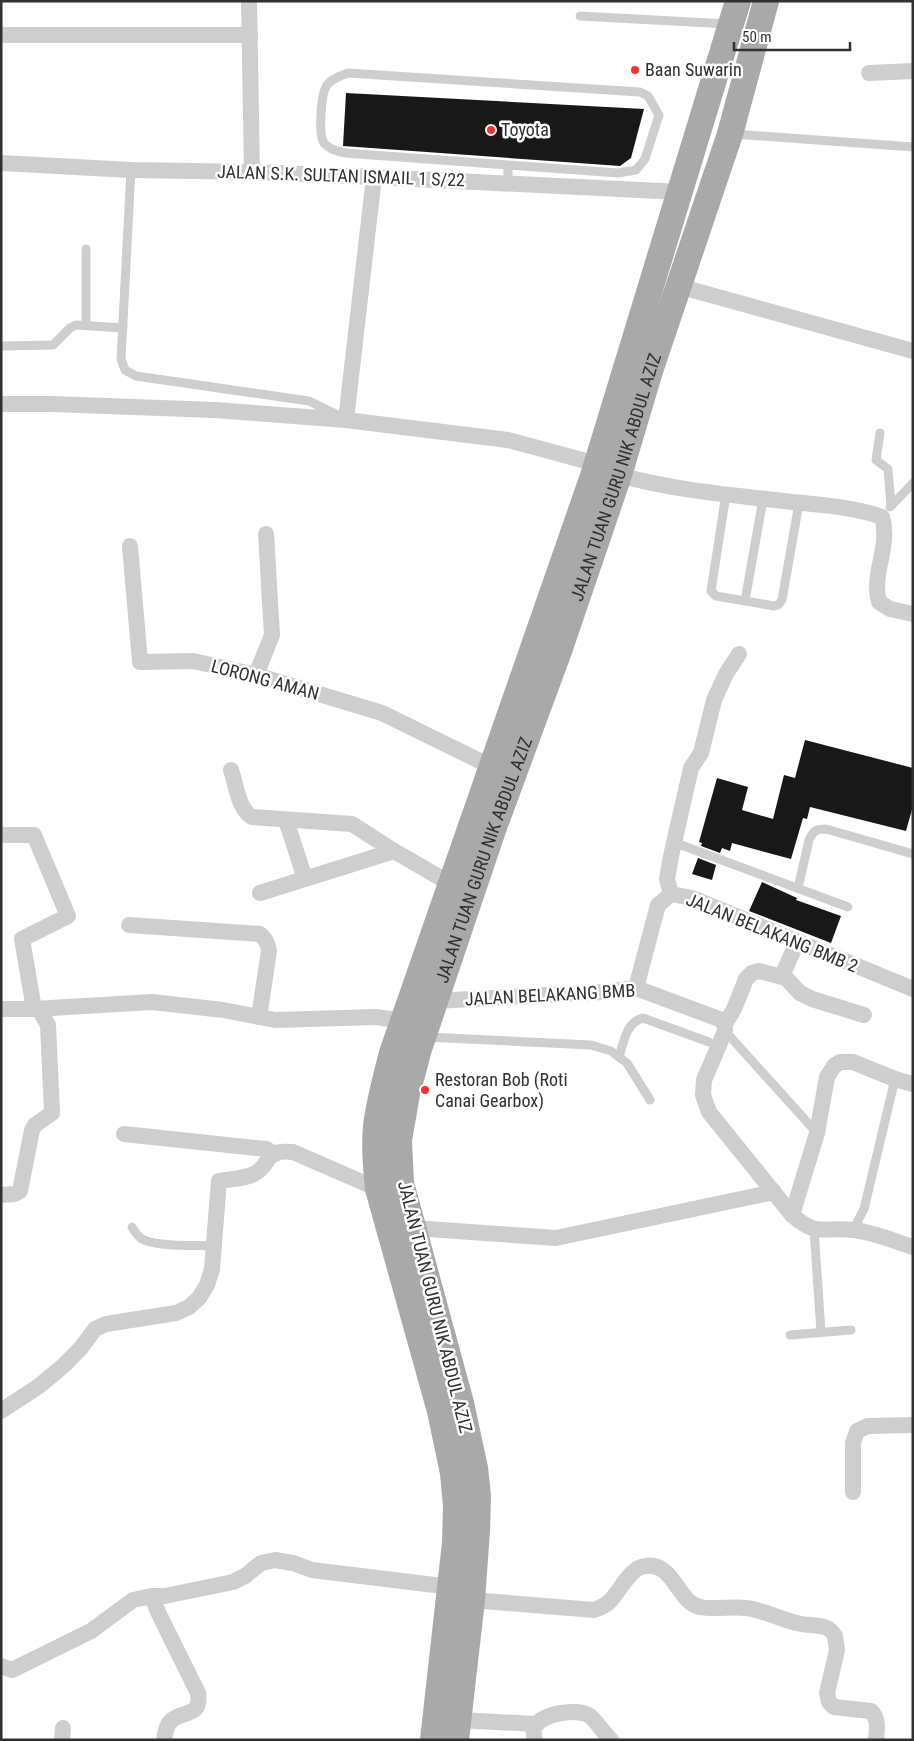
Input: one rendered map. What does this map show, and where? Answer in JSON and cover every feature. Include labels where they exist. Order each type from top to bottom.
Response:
[{"type":"main road","name":"JALAN TUAN GURU NIK ABDUL AZIZ","points":[[433,1740],[461,1593],[478,1531],[478,1496],[475,1468],[462,1403],[401,1183],[399,1140],[406,1094],[423,1037],[493,830],[547,648],[608,470],[678,286],[728,142],[766,1]]},
{"type":"main road","name":"JALAN TUAN GURU NIK ABDUL AZIZ","points":[[608,470],[680,192],[735,13]]},
{"type":"main road","points":[[695,145],[728,142]]},
{"type":"main road","name":"JALAN TUAN GURU NIK ABDUL AZIZ","points":[[457,1730],[461,1593],[455,1543],[456,1506],[453,1473],[440,1411],[378,1189],[375,1160],[376,1127],[382,1091],[392,1053],[492,767],[547,648]]},
{"type":"street","points":[[249,1],[252,172]]},
{"type":"street","points":[[1,35],[250,35]]},
{"type":"street","points":[[869,73],[913,71]]},
{"type":"street","name":"JALAN S.K. SULTAN ISMAIL 1 S/22","points":[[1,163],[131,170],[374,177],[680,192]]},
{"type":"street","points":[[346,420],[374,177]]},
{"type":"street","points":[[678,286],[913,351]]},
{"type":"street","points":[[1,404],[215,410],[346,420],[508,440],[646,483],[862,511],[886,511],[885,534],[876,592],[879,602],[890,609],[913,614]]},
{"type":"street","points":[[256,675],[272,635],[266,534]]},
{"type":"street","name":"LORONG AMAN","points":[[130,546],[140,662],[193,662],[256,675],[382,713],[492,767]]},
{"type":"street","points":[[671,894],[667,879],[673,842],[691,768],[701,753],[714,700],[726,674],[739,654]]},
{"type":"street","points":[[231,770],[242,806],[248,814],[257,818],[352,824],[451,884]]},
{"type":"street","points":[[286,820],[305,879]]},
{"type":"street","points":[[1,835],[34,835],[68,916],[22,939],[37,1009],[48,1024],[52,1113],[35,1125],[32,1130],[20,1191],[15,1194],[1,1196]]},
{"type":"street","points":[[260,893],[394,851]]},
{"type":"street","name":"JALAN BELAKANG BMB 2","points":[[636,988],[658,905],[671,894],[692,898],[913,989]]},
{"type":"street","points":[[129,925],[260,934],[266,939],[269,951],[259,1017]]},
{"type":"street","points":[[782,976],[797,942]]},
{"type":"street","points":[[864,1015],[804,996],[786,978],[759,971],[749,976],[725,1028],[704,1080],[703,1095],[709,1112],[792,1215],[805,1226],[814,1229],[853,1230],[913,1247]]},
{"type":"street","name":"JALAN BELAKANG BMB","points":[[435,1001],[603,992],[636,988],[719,1019],[725,1028]]},
{"type":"street","points":[[1,1009],[37,1009],[152,1002],[223,1010],[275,1020],[376,1017],[403,1021]]},
{"type":"street","points":[[792,1215],[817,1133],[827,1078],[834,1066],[840,1062],[853,1062],[895,1079],[913,1084]]},
{"type":"street","points":[[124,1134],[266,1149],[275,1154]]},
{"type":"street","points":[[1,1411],[39,1386],[62,1367],[80,1349],[95,1329],[106,1324],[176,1313],[189,1307],[199,1298],[208,1286],[212,1269],[219,1181],[255,1174],[271,1155],[279,1151],[292,1152],[378,1189]]},
{"type":"street","points":[[413,1228],[556,1238],[774,1192]]},
{"type":"street","points":[[853,1492],[853,1443],[857,1431],[868,1426],[913,1425]]},
{"type":"street","points":[[1,1666],[12,1670],[32,1662],[91,1631],[133,1600],[152,1596],[165,1596],[232,1582],[245,1576],[261,1563],[275,1560],[293,1563],[312,1570],[461,1593],[594,1610],[610,1601],[632,1573],[640,1567],[652,1567],[663,1570],[670,1576],[694,1605],[702,1607],[745,1608],[762,1611],[798,1624],[827,1628],[836,1636],[837,1650],[826,1693],[829,1702],[834,1707],[871,1711],[876,1716],[876,1740]]},
{"type":"street","points":[[152,1596],[158,1612],[198,1692],[199,1699],[193,1711],[170,1722],[164,1740]]},
{"type":"street","points":[[457,1730],[535,1732],[543,1719],[572,1711],[591,1717],[610,1740]]},
{"type":"lane","points":[[580,16],[735,13]]},
{"type":"lane","points":[[348,73],[640,92],[648,96],[659,115],[645,159],[636,170],[618,173],[508,165],[345,153],[332,150],[324,142],[321,134],[323,95],[327,84],[335,78],[348,73]]},
{"type":"lane","points":[[728,142],[913,147]]},
{"type":"lane","points":[[508,165],[508,183]]},
{"type":"lane","points":[[131,170],[123,328],[122,365],[125,370],[130,374],[309,401],[346,420]]},
{"type":"lane","points":[[86,249],[86,325]]},
{"type":"lane","points":[[1,346],[53,345],[73,326],[86,325],[123,328]]},
{"type":"lane","points":[[880,433],[876,460],[888,469],[886,511]]},
{"type":"lane","points":[[886,511],[913,483]]},
{"type":"lane","points":[[726,494],[710,591],[716,596],[774,606],[781,603],[800,503]]},
{"type":"lane","points":[[745,601],[763,499]]},
{"type":"lane","points":[[798,888],[812,833],[816,830],[826,830],[913,854]]},
{"type":"lane","points":[[673,842],[848,907]]},
{"type":"lane","points":[[619,1057],[632,1023],[637,1019],[644,1018],[709,1042]]},
{"type":"lane","points":[[725,1028],[817,1133]]},
{"type":"lane","points":[[423,1037],[591,1046],[611,1051],[627,1063],[650,1100]]},
{"type":"lane","points":[[853,1230],[864,1208],[895,1079]]},
{"type":"lane","points":[[132,1227],[142,1240],[153,1243],[214,1246]]},
{"type":"lane","points":[[814,1229],[821,1332]]},
{"type":"lane","points":[[790,1335],[851,1330]]},
{"type":"building","name":"Toyota","points":[[346,93],[644,109],[631,158],[620,166],[343,146]]},
{"type":"building","points":[[805,740],[913,768],[913,806],[906,831],[810,807],[807,819],[803,818],[791,859],[732,843],[730,851],[722,848],[720,853],[701,846],[702,843],[699,842],[717,778],[748,787],[742,810],[773,819],[784,775],[795,778]]},
{"type":"building","points":[[698,858],[716,865],[712,880],[692,874]]},
{"type":"building","points":[[762,882],[797,898],[796,900],[841,916],[831,943],[749,911]]},
{"type":"place","name":"Baan Suwarin","points":[[635,70]]},
{"type":"place","name":"Toyota","points":[[491,130]]},
{"type":"place","name":"Restoran Bob (Roti Canai Gearbox)","points":[[425,1090]]}]
